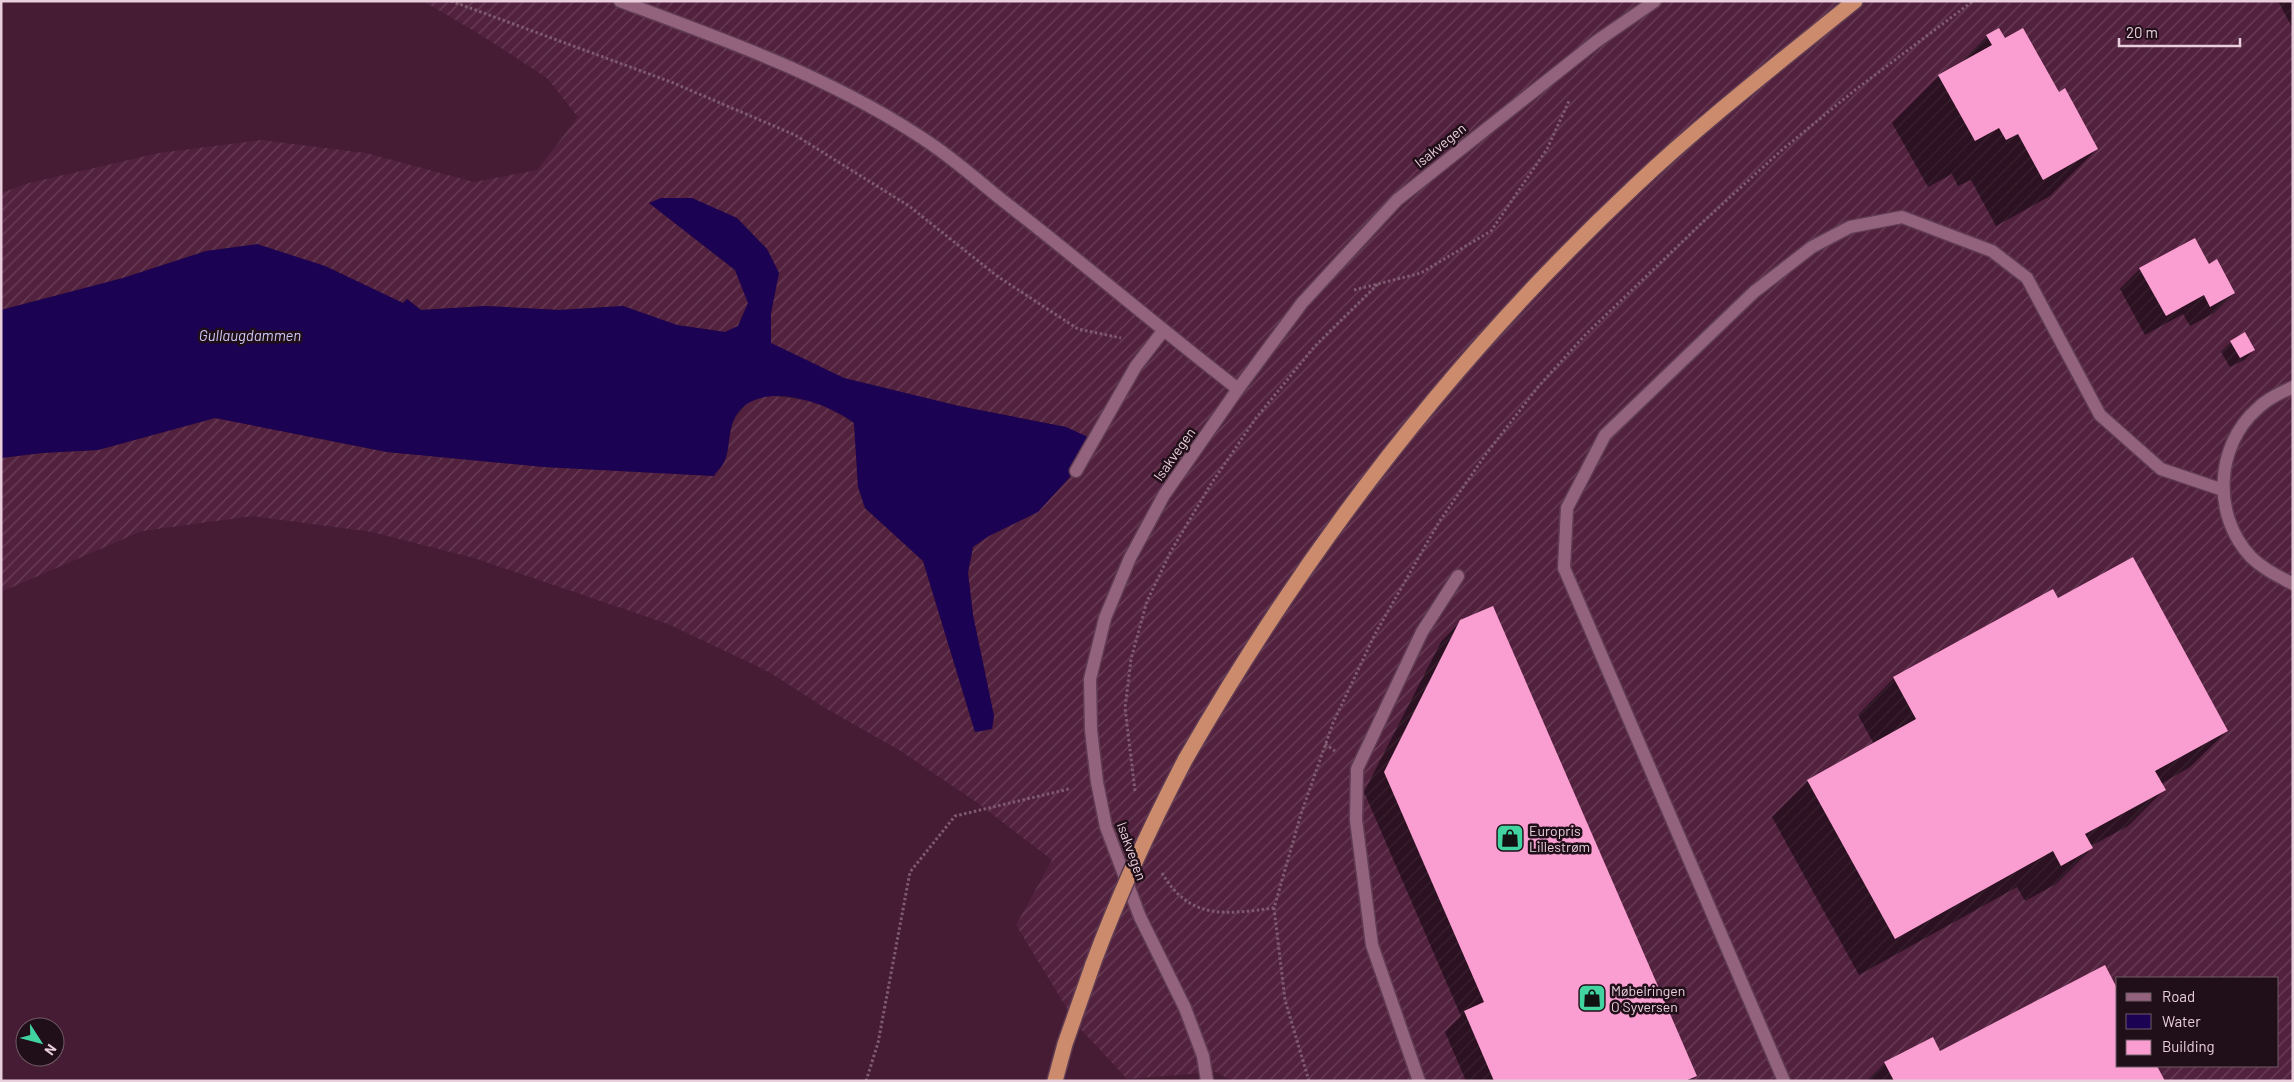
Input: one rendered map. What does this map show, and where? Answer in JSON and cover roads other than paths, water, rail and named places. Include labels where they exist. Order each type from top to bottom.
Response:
[{"type":"highway","points":[[1055,1081],[1065,1044],[1093,964],[1124,883],[1153,820],[1215,708],[1287,594],[1365,485],[1511,311],[1635,186],[1737,96],[1855,1]]},
{"type":"street","points":[[620,1],[701,31],[834,87],[934,146],[1044,232],[1163,331],[1238,388]]},
{"type":"street","name":"Isakvegen","points":[[1207,1081],[1203,1056],[1185,1008],[1140,917],[1106,828],[1097,782],[1091,730],[1090,680],[1105,618],[1130,558],[1164,495],[1238,388],[1302,303],[1397,200],[1582,52],[1655,1]]},
{"type":"street","points":[[1784,1081],[1564,568],[1567,508],[1606,435],[1754,292],[1812,246],[1850,227],[1902,217],[1992,251],[2027,278],[2100,415],[2161,469],[2223,490]]},
{"type":"street","points":[[1076,471],[1136,366],[1163,331]]},
{"type":"street","points":[[2293,387],[2274,396],[2256,409],[2242,426],[2231,446],[2224,467],[2223,490],[2226,512],[2236,536],[2251,557],[2271,573],[2293,584]]},
{"type":"street","points":[[1418,1081],[1372,945],[1356,820],[1356,769],[1422,632],[1458,576]]},
{"type":"water","name":"Gullaugdammen","points":[[661,198],[692,198],[737,218],[767,249],[779,273],[771,313],[771,343],[844,378],[959,406],[1066,427],[1088,437],[1091,454],[1038,512],[989,536],[973,547],[968,573],[973,615],[994,716],[992,729],[975,732],[923,561],[865,508],[858,487],[854,423],[825,407],[808,401],[772,396],[755,400],[742,408],[731,427],[725,460],[714,476],[544,467],[387,452],[215,418],[98,450],[42,453],[1,458],[1,310],[123,278],[206,251],[257,244],[325,266],[403,303],[407,299],[421,310],[485,306],[559,310],[623,306],[677,325],[725,332],[738,326],[748,303],[735,270],[649,203]]},
{"type":"place","name":"Europris Lillestrøm","points":[[1510,838]]},
{"type":"place","name":"Møbelringen O Syversen","points":[[1592,998]]}]
